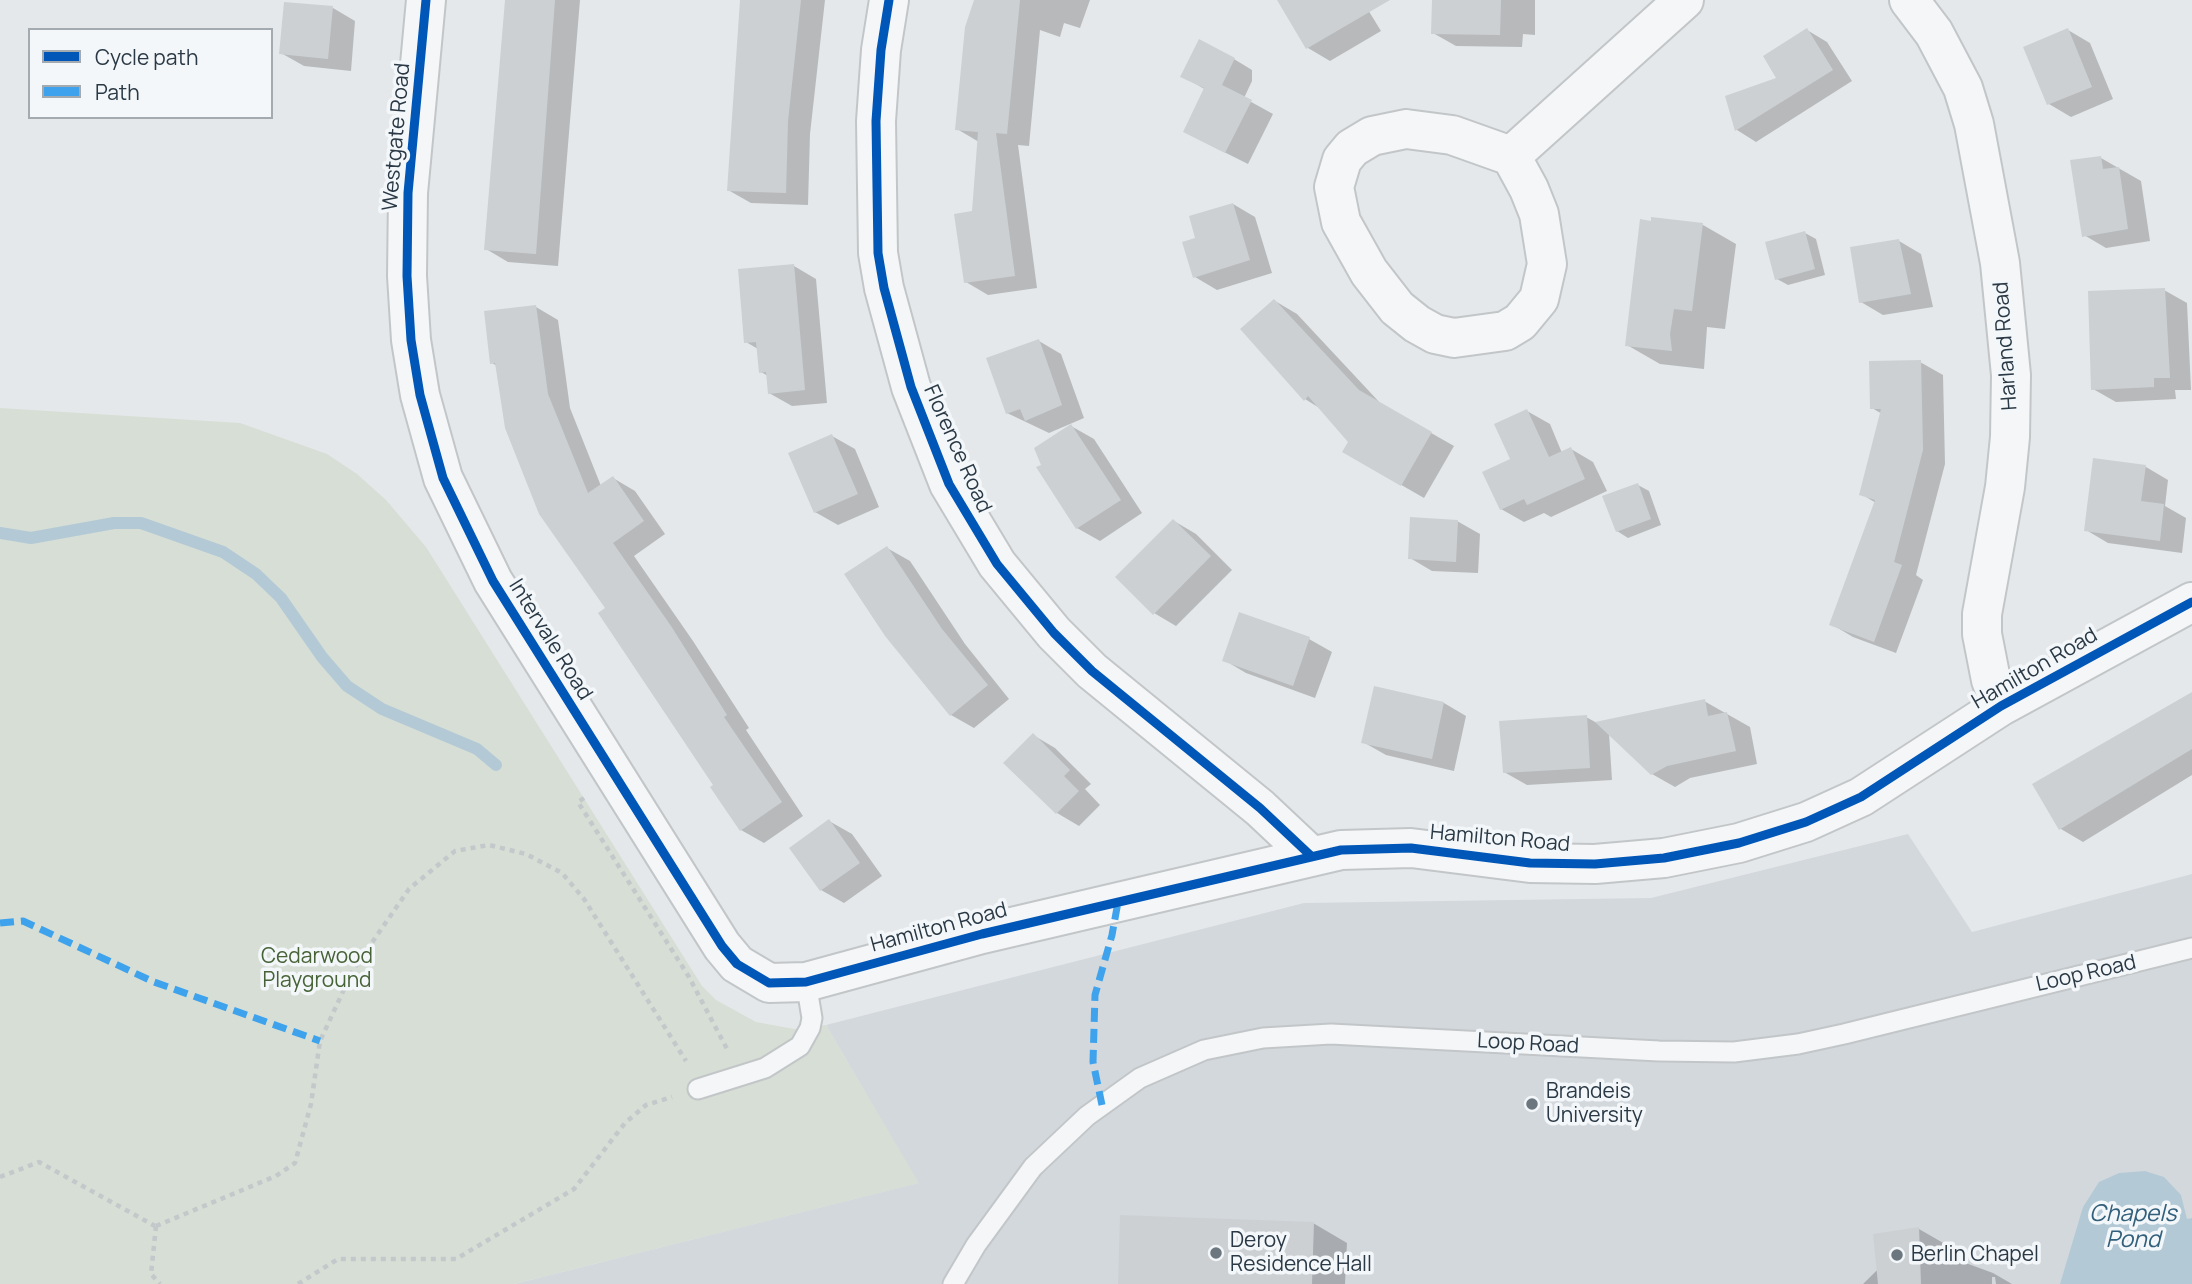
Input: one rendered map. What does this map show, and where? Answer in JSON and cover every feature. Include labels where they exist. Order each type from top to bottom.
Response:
[{"type":"street","name":"Westgate Road","points":[[407,276],[408,192],[426,0]]},
{"type":"street","name":"Florence Road","points":[[889,0],[881,51],[876,121],[878,253],[884,288],[911,387],[949,484],[997,564],[1063,643],[1111,687],[1260,808],[1310,855]]},
{"type":"street","points":[[1511,156],[1684,0]]},
{"type":"street","name":"Harland Road","points":[[1909,0],[1934,33],[1963,88],[1974,124],[2000,263],[2011,375],[2010,437],[2005,487],[1982,614],[1982,634],[1991,680],[2001,706]]},
{"type":"street","points":[[1426,130],[1452,135],[1511,156],[1529,189],[1544,236],[1547,264],[1538,299],[1520,322],[1504,331],[1472,337],[1435,334],[1397,308],[1369,272],[1341,222],[1335,203],[1336,174],[1352,148],[1386,131],[1426,130]]},
{"type":"street","name":"Intervale Road","points":[[407,276],[411,340],[427,425],[443,478],[464,527],[510,609],[722,946],[737,964],[758,979]]},
{"type":"street","name":"Hamilton Road","points":[[758,979],[781,985],[806,982],[982,934],[1310,855],[1389,847],[1530,863],[1595,864],[1664,858],[1727,846],[1806,822],[1861,797],[2001,706],[2192,602]]},
{"type":"lane","name":"Loop Road","points":[[953,1284],[976,1245],[1033,1167],[1087,1116],[1140,1078],[1204,1050],[1263,1038],[1331,1034],[1659,1051],[1734,1052],[1798,1044],[1844,1034],[2192,948]]},
{"type":"lane","points":[[698,1089],[765,1068],[800,1046],[810,1028],[812,1018],[806,982]]},
{"type":"path","points":[[156,1226],[276,1177],[295,1163],[312,1104],[320,1041],[354,970],[410,889],[455,851],[489,845],[526,854],[562,873],[575,885],[684,1058],[698,1089],[646,1105],[625,1124],[574,1189],[456,1259],[338,1259],[298,1284]]},
{"type":"path","points":[[0,1177],[40,1162],[156,1226]]},
{"type":"path","points":[[156,1226],[152,1275],[160,1284]]},
{"type":"shaded area","name":"Brandeis University","points":[[1908,834],[1972,932],[2192,874],[2192,1284],[514,1284],[918,1183],[826,1025],[1304,903],[1651,898]]},
{"type":"green space","name":"Cedarwood Playground","points":[[0,408],[240,423],[327,454],[357,474],[386,500],[426,547],[702,986],[716,1000],[756,1022],[794,1029],[826,1025],[919,1183],[514,1284],[0,1284]]},
{"type":"water","name":"Chapels Pond","points":[[2145,1171],[2164,1177],[2181,1195],[2187,1219],[2192,1218],[2192,1284],[2060,1284],[2083,1207],[2099,1182],[2119,1173]]},
{"type":"building","points":[[505,0],[555,0],[536,254],[484,250]]},
{"type":"building","points":[[740,0],[801,0],[788,121],[786,193],[727,191]]},
{"type":"building","points":[[974,0],[1020,0],[1007,134],[996,133],[1015,276],[964,283],[954,214],[972,211],[978,132],[955,130],[965,27]]},
{"type":"building","points":[[1277,0],[1390,0],[1306,49]]},
{"type":"building","points":[[1432,0],[1501,0],[1500,35],[1431,34]]},
{"type":"building","points":[[284,2],[333,6],[328,59],[279,54]]},
{"type":"building","points":[[1807,28],[1833,70],[1735,131],[1725,96],[1776,78],[1763,56]]},
{"type":"building","points":[[2068,28],[2092,87],[2047,105],[2023,47]]},
{"type":"building","points":[[1199,39],[1235,58],[1222,85],[1252,100],[1225,153],[1183,132],[1204,88],[1180,77]]},
{"type":"building","points":[[2101,156],[2103,169],[2119,167],[2128,229],[2082,237],[2070,160]]},
{"type":"building","points":[[1233,203],[1250,260],[1193,278],[1182,242],[1195,238],[1189,216]]},
{"type":"building","points":[[1651,217],[1703,223],[1692,311],[1674,309],[1670,334],[1672,351],[1625,346],[1640,219],[1651,221]]},
{"type":"building","points":[[1805,231],[1815,269],[1775,280],[1765,242]]},
{"type":"building","points":[[1899,239],[1911,294],[1859,303],[1850,247]]},
{"type":"building","points":[[794,264],[805,390],[768,394],[766,372],[759,373],[756,342],[744,343],[738,269]]},
{"type":"building","points":[[2165,288],[2170,378],[2154,378],[2154,387],[2091,390],[2088,291]]},
{"type":"building","points":[[1274,299],[1359,390],[1432,432],[1401,486],[1342,452],[1348,442],[1308,396],[1304,401],[1240,329]]},
{"type":"building","points":[[536,305],[548,394],[588,493],[613,476],[644,521],[613,543],[671,626],[727,715],[724,717],[782,802],[740,831],[710,787],[713,785],[598,613],[605,608],[539,514],[505,428],[495,363],[490,364],[484,311]]},
{"type":"building","points":[[1039,339],[1062,405],[1025,421],[1020,409],[1006,414],[986,358]]},
{"type":"building","points":[[1921,360],[1923,450],[1894,562],[1902,565],[1874,642],[1829,625],[1875,500],[1859,495],[1881,409],[1870,409],[1869,361]]},
{"type":"building","points":[[1527,409],[1549,457],[1571,447],[1585,479],[1527,505],[1524,499],[1500,510],[1482,472],[1510,459],[1494,424]]},
{"type":"building","points":[[1071,424],[1121,500],[1076,529],[1036,467],[1041,465],[1034,448]]},
{"type":"building","points":[[832,434],[858,494],[814,513],[788,453]]},
{"type":"building","points":[[2093,458],[2146,465],[2141,501],[2164,504],[2160,541],[2084,531]]},
{"type":"building","points":[[1638,483],[1651,519],[1616,532],[1602,496]]},
{"type":"building","points":[[1410,517],[1458,520],[1456,562],[1408,559]]},
{"type":"building","points":[[1173,519],[1211,556],[1153,615],[1115,577]]},
{"type":"building","points":[[887,546],[942,629],[988,685],[950,716],[885,636],[844,574]]},
{"type":"building","points":[[1239,612],[1310,637],[1293,686],[1222,661]]},
{"type":"building","points":[[1374,686],[1444,702],[1432,759],[1361,743]]},
{"type":"building","points":[[2192,692],[2192,749],[2059,830],[2032,784]]},
{"type":"building","points":[[1705,699],[1708,716],[1727,712],[1736,751],[1667,766],[1651,775],[1595,722]]},
{"type":"building","points":[[1587,715],[1590,768],[1503,773],[1499,721]]},
{"type":"building","points":[[1033,733],[1070,770],[1064,776],[1079,791],[1056,814],[1003,763]]},
{"type":"building","points":[[829,819],[860,863],[820,891],[789,848]]},
{"type":"building","name":"Deroy Residence Hall","points":[[1120,1215],[1314,1222],[1312,1284],[1118,1284]]},
{"type":"building","points":[[1919,1227],[1921,1284],[1878,1284],[1873,1234]]},
{"type":"waterway","points":[[0,533],[31,538],[114,523],[141,523],[223,552],[256,574],[281,598],[322,657],[347,686],[382,709],[477,749],[496,765]]},
{"type":"marked path","points":[[1102,1105],[1093,1062],[1095,995],[1118,902]]},
{"type":"marked path","points":[[0,923],[23,921],[154,982],[320,1041]]},
{"type":"cycle path","points":[[426,0],[408,193],[407,276],[411,340],[420,395],[443,478],[493,581],[722,946],[737,964],[769,983],[806,982],[982,934],[1341,850],[1411,848],[1530,863],[1595,864],[1664,858],[1739,843],[1806,822],[1861,797],[2001,706],[2192,602]]},
{"type":"cycle path","points":[[889,0],[881,50],[876,121],[878,253],[884,288],[911,387],[949,484],[997,564],[1054,633],[1092,671],[1260,808],[1310,855]]},
{"type":"place","name":"Brandeis University","points":[[1532,1104]]},
{"type":"place","name":"Deroy Residence Hall","points":[[1216,1253]]},
{"type":"place","name":"Berlin Chapel","points":[[1897,1255]]}]
